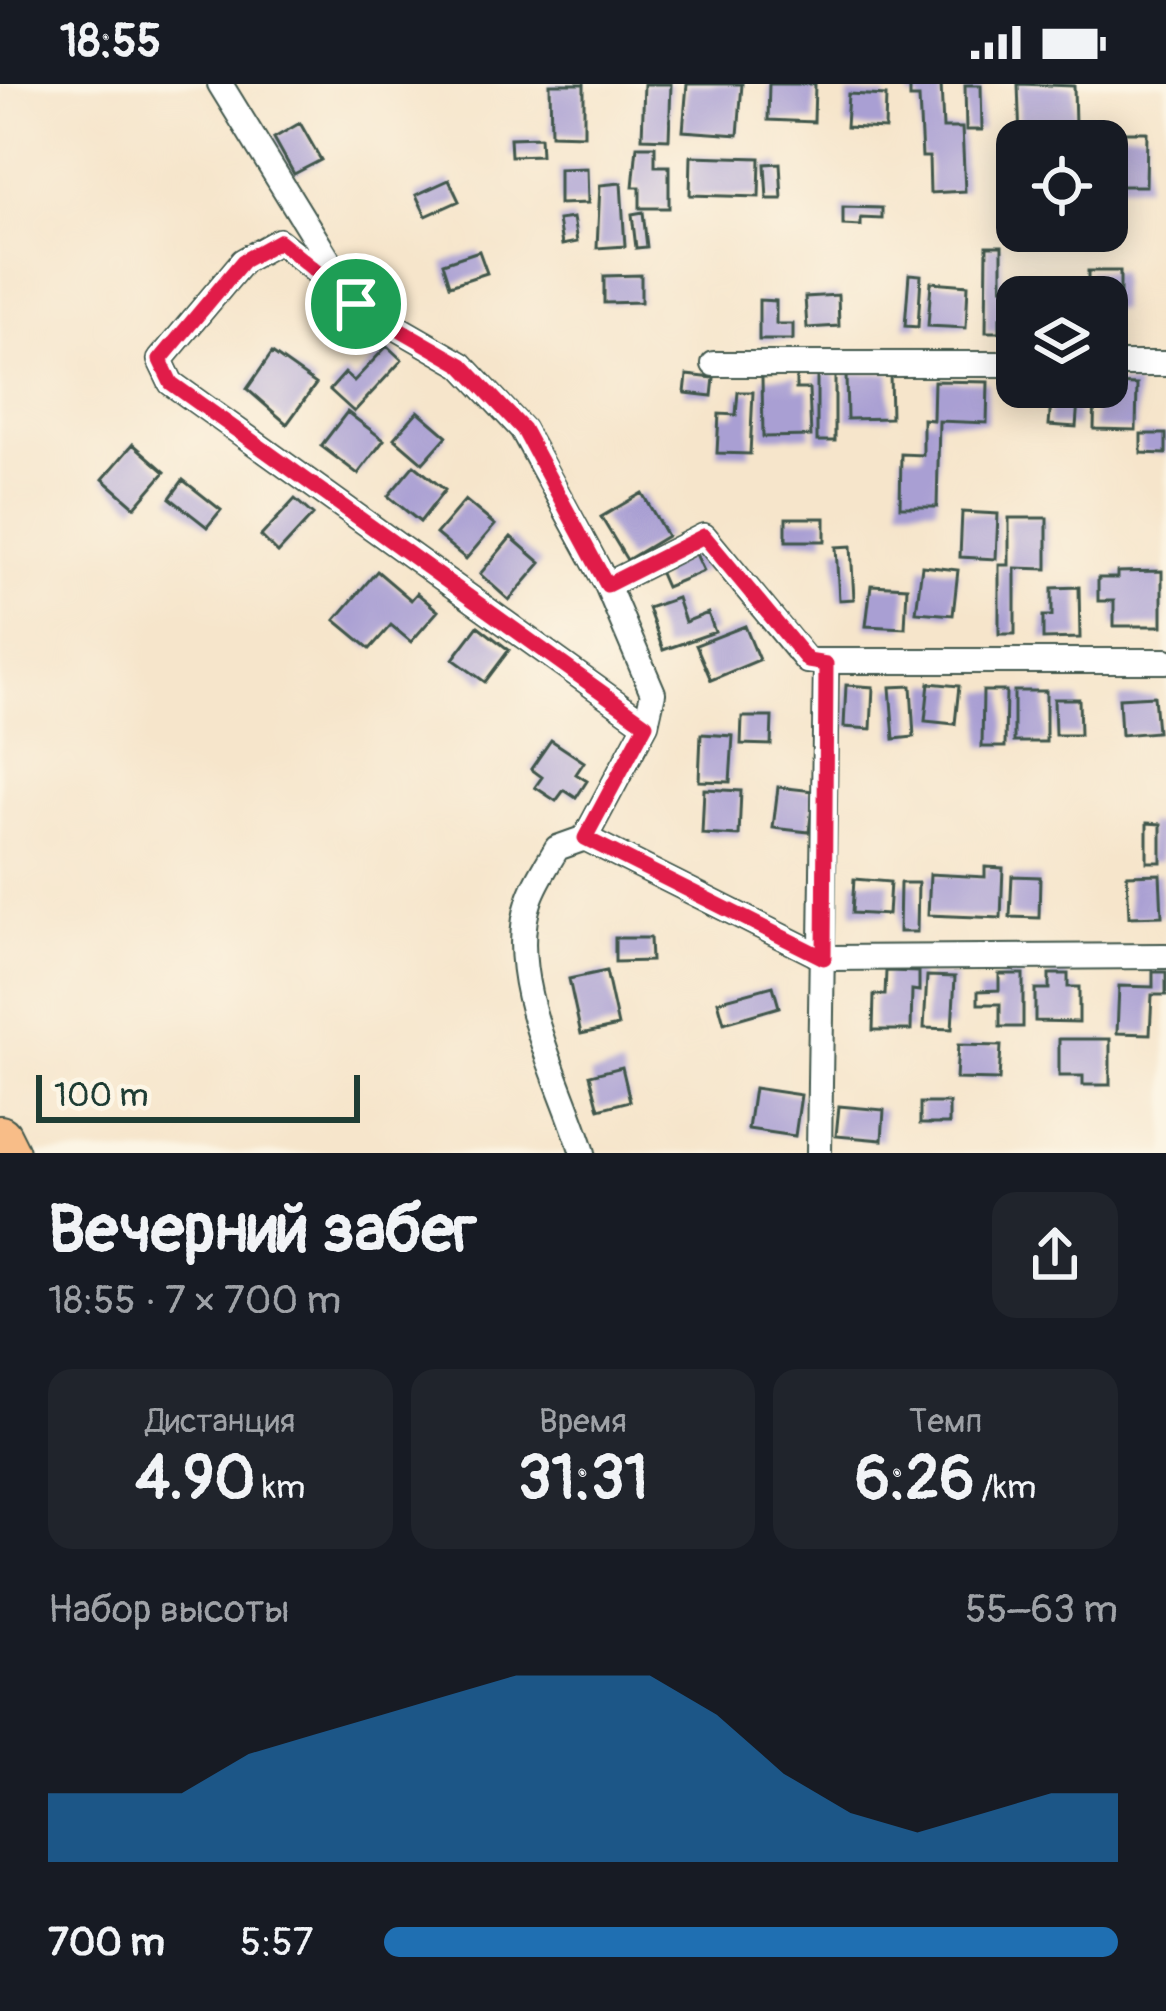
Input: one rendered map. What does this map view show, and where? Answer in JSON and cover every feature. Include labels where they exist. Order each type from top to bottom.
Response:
[{"type":"highway","points":[[0,1137],[8,1153]]},
{"type":"street","points":[[220,84],[356,304]]},
{"type":"street","points":[[583,1153],[563,1088],[548,1068],[524,953],[529,900],[556,848],[585,838],[646,724],[653,693],[607,585],[523,429],[462,365],[356,304],[279,241],[243,261],[160,360],[171,383],[646,724]]},
{"type":"street","points":[[714,364],[996,364]]},
{"type":"street","points":[[1128,364],[1166,364]]},
{"type":"street","points":[[607,585],[704,536],[808,661],[1166,662]]},
{"type":"street","points":[[819,1153],[826,664]]},
{"type":"street","points":[[585,838],[824,958],[1166,956]]},
{"type":"building","points":[[550,84],[584,84],[584,135],[551,134]]},
{"type":"building","points":[[644,84],[671,84],[669,139],[642,138]]},
{"type":"building","points":[[687,84],[742,84],[738,135],[683,131]]},
{"type":"building","points":[[769,84],[815,84],[814,122],[768,120]]},
{"type":"building","points":[[910,84],[941,84],[943,128],[962,128],[965,191],[930,193],[929,157],[922,157],[919,98],[910,98]]},
{"type":"building","points":[[1018,84],[1074,86],[1075,120],[1019,120]]},
{"type":"building","points":[[965,85],[981,85],[982,130],[966,130]]},
{"type":"building","points":[[848,94],[886,96],[885,129],[846,127]]},
{"type":"building","points":[[300,123],[321,160],[294,174],[274,138]]},
{"type":"building","points":[[1128,132],[1147,132],[1146,186],[1128,186]]},
{"type":"building","points":[[540,137],[541,155],[511,156],[510,138]]},
{"type":"building","points":[[637,146],[655,146],[655,166],[669,166],[669,208],[640,208],[640,187],[633,187]]},
{"type":"building","points":[[691,156],[760,158],[759,197],[690,195]]},
{"type":"building","points":[[780,163],[782,199],[767,199],[765,164]]},
{"type":"building","points":[[587,168],[588,203],[559,204],[559,169]]},
{"type":"building","points":[[449,180],[459,201],[426,216],[416,195]]},
{"type":"building","points":[[621,183],[625,246],[597,248],[600,185]]},
{"type":"building","points":[[843,207],[882,208],[882,219],[861,218],[861,226],[843,225]]},
{"type":"building","points":[[643,212],[647,247],[636,248],[632,214]]},
{"type":"building","points":[[573,218],[577,242],[562,245],[558,220]]},
{"type":"building","points":[[987,246],[996,246],[996,252],[1002,252],[1002,276],[996,276],[996,332],[986,332]]},
{"type":"building","points":[[479,251],[487,273],[450,285],[443,263]]},
{"type":"building","points":[[1088,271],[1120,271],[1120,276],[1088,276]]},
{"type":"building","points":[[909,274],[921,275],[918,327],[905,326]]},
{"type":"building","points":[[641,275],[641,302],[604,303],[604,276]]},
{"type":"building","points":[[931,282],[968,285],[966,328],[928,326]]},
{"type":"building","points":[[838,295],[839,326],[807,328],[805,297]]},
{"type":"building","points":[[759,300],[776,301],[776,324],[793,324],[793,340],[759,340]]},
{"type":"building","points":[[387,346],[402,360],[354,412],[330,390],[345,373],[354,381]]},
{"type":"building","points":[[272,353],[316,384],[287,424],[247,389]]},
{"type":"building","points":[[890,373],[891,418],[847,419],[846,374]]},
{"type":"building","points":[[817,374],[835,374],[835,441],[817,441]]},
{"type":"building","points":[[687,375],[714,378],[712,396],[685,393]]},
{"type":"building","points":[[796,376],[796,389],[809,389],[811,436],[763,437],[762,377]]},
{"type":"building","points":[[934,381],[988,382],[987,423],[939,421],[937,507],[900,507],[901,454],[923,455],[923,419],[933,420]]},
{"type":"building","points":[[1128,385],[1137,385],[1136,430],[1094,429],[1094,408],[1128,408]]},
{"type":"building","points":[[738,392],[753,392],[750,454],[717,453],[719,414],[736,415]]},
{"type":"building","points":[[1050,408],[1077,408],[1076,427],[1049,425]]},
{"type":"building","points":[[418,411],[447,436],[423,463],[394,438]]},
{"type":"building","points":[[347,412],[384,440],[358,474],[321,446]]},
{"type":"building","points":[[1141,434],[1166,434],[1166,454],[1141,453]]},
{"type":"building","points":[[133,444],[165,472],[135,507],[103,479]]},
{"type":"building","points":[[414,465],[445,490],[420,522],[388,496]]},
{"type":"building","points":[[183,480],[221,510],[207,527],[170,498]]},
{"type":"building","points":[[642,493],[667,536],[627,560],[601,517]]},
{"type":"building","points":[[295,499],[313,515],[278,553],[261,536]]},
{"type":"building","points":[[465,500],[495,525],[466,559],[436,534]]},
{"type":"building","points":[[962,512],[998,514],[996,559],[960,557]]},
{"type":"building","points":[[786,518],[825,518],[825,541],[786,541]]},
{"type":"building","points":[[1009,518],[1047,518],[1047,569],[1015,568],[1015,634],[999,634],[999,565],[1009,565]]},
{"type":"building","points":[[511,537],[541,563],[509,600],[480,574]]},
{"type":"building","points":[[851,546],[854,599],[839,600],[836,547]]},
{"type":"building","points":[[696,554],[704,571],[666,587],[659,571]]},
{"type":"building","points":[[922,566],[958,570],[953,615],[916,612]]},
{"type":"building","points":[[377,571],[411,600],[417,593],[438,611],[411,642],[391,625],[370,649],[335,620]]},
{"type":"building","points":[[1162,571],[1162,626],[1114,626],[1114,601],[1098,601],[1098,578],[1117,578],[1117,572]]},
{"type":"building","points":[[871,585],[907,587],[905,628],[866,626]]},
{"type":"building","points":[[1079,587],[1080,638],[1043,639],[1043,616],[1052,616],[1052,588]]},
{"type":"building","points":[[677,598],[685,622],[708,613],[715,632],[663,650],[648,608]]},
{"type":"building","points":[[478,626],[509,650],[485,682],[453,659]]},
{"type":"building","points":[[745,626],[759,660],[711,680],[696,645]]},
{"type":"building","points":[[929,683],[959,686],[955,724],[925,721]]},
{"type":"building","points":[[846,685],[873,687],[871,729],[844,727]]},
{"type":"building","points":[[911,686],[914,737],[894,739],[890,687]]},
{"type":"building","points":[[983,691],[1006,691],[1005,747],[982,747]]},
{"type":"building","points":[[1014,691],[1046,691],[1046,742],[1014,742]]},
{"type":"building","points":[[1154,696],[1157,732],[1121,735],[1119,698]]},
{"type":"building","points":[[1054,699],[1079,699],[1080,735],[1055,735]]},
{"type":"building","points":[[742,717],[772,717],[771,745],[741,744]]},
{"type":"building","points":[[701,734],[733,736],[730,782],[699,781]]},
{"type":"building","points":[[551,740],[584,762],[576,774],[587,781],[576,798],[564,790],[556,801],[535,787],[542,777],[531,769]]},
{"type":"building","points":[[778,787],[814,791],[809,832],[773,828]]},
{"type":"building","points":[[704,789],[741,791],[739,836],[702,834]]},
{"type":"building","points":[[1147,823],[1161,824],[1161,862],[1147,862]]},
{"type":"building","points":[[985,867],[1003,868],[1001,918],[928,915],[930,874],[985,877]]},
{"type":"building","points":[[1160,874],[1162,916],[1129,917],[1127,875]]},
{"type":"building","points":[[1012,876],[1040,877],[1039,918],[1010,917]]},
{"type":"building","points":[[854,879],[890,882],[888,915],[852,913]]},
{"type":"building","points":[[900,883],[918,883],[917,932],[899,932]]},
{"type":"building","points":[[615,938],[650,938],[651,961],[615,962]]},
{"type":"building","points":[[606,971],[618,1026],[581,1034],[569,979]]},
{"type":"building","points":[[886,971],[919,972],[919,991],[912,990],[911,1030],[873,1030],[874,995],[885,995]]},
{"type":"building","points":[[1153,972],[1166,972],[1166,995],[1152,995],[1150,1034],[1117,1033],[1119,986],[1153,987]]},
{"type":"building","points":[[999,974],[1023,974],[1023,1027],[1000,1027],[1000,1004],[978,1004],[978,991],[999,990]]},
{"type":"building","points":[[1049,974],[1068,974],[1068,987],[1079,987],[1079,1022],[1035,1021],[1035,989],[1049,989]]},
{"type":"building","points":[[927,976],[955,977],[952,1029],[924,1028]]},
{"type":"building","points":[[773,986],[779,1007],[724,1023],[718,1001]]},
{"type":"building","points":[[1059,1039],[1110,1039],[1110,1085],[1083,1085],[1083,1076],[1059,1076]]},
{"type":"building","points":[[958,1045],[1001,1046],[999,1080],[956,1079]]},
{"type":"building","points":[[622,1067],[630,1101],[599,1109],[590,1075]]},
{"type":"building","points":[[754,1088],[801,1095],[795,1136],[748,1129]]},
{"type":"building","points":[[920,1103],[949,1103],[949,1124],[920,1124]]},
{"type":"building","points":[[839,1106],[884,1110],[882,1140],[836,1136]]},
{"type":"route","points":[[279,241],[356,304],[462,365],[523,429],[607,585],[704,536],[808,661],[826,664],[824,958],[585,838],[646,724],[171,383],[160,360],[243,261],[279,241]]}]
